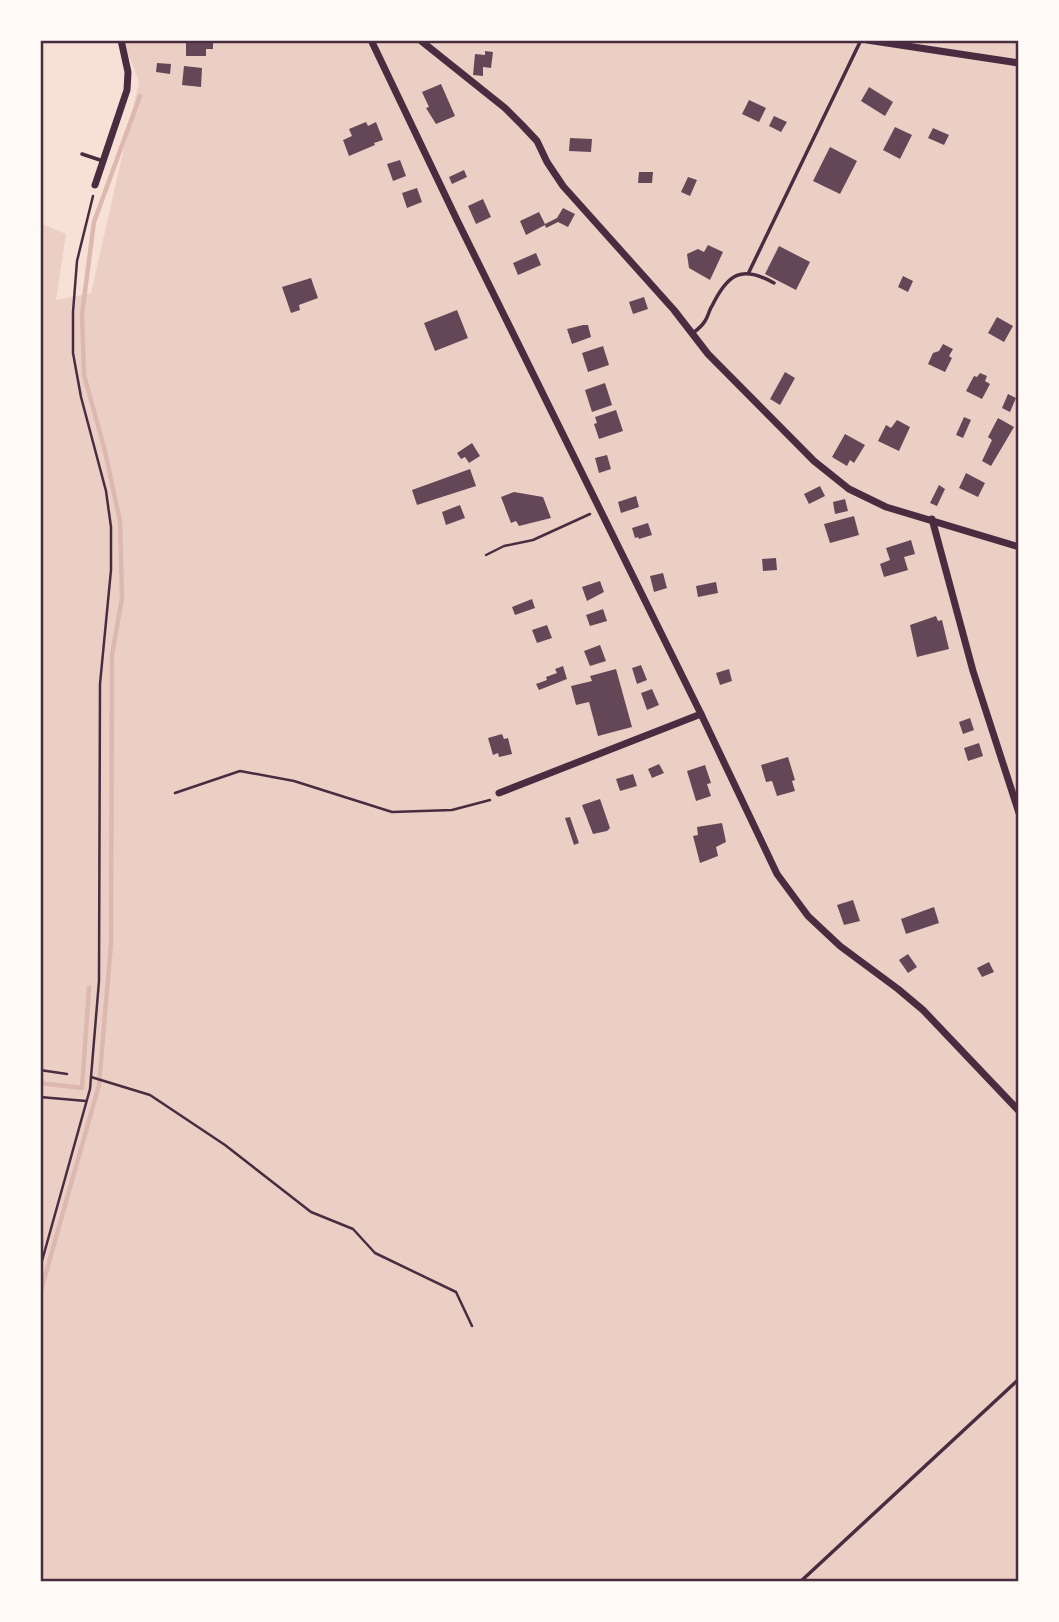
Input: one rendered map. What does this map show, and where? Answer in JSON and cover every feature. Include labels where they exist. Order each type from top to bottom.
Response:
[{"type":"street","points":[[95,186],[127,90],[128,72],[121,40]]},
{"type":"street","points":[[371,40],[701,714],[765,852],[794,900],[840,946],[923,1010],[1019,1111]]},
{"type":"street","points":[[421,40],[522,125],[537,141],[563,186],[693,333],[717,364],[836,480],[886,507],[1019,547]]},
{"type":"street","points":[[867,40],[1019,63]]},
{"type":"street","points":[[932,519],[973,671],[1019,813]]},
{"type":"street","points":[[499,793],[701,714]]},
{"type":"lane","points":[[749,272],[861,40]]},
{"type":"lane","points":[[82,154],[103,161]]},
{"type":"lane","points":[[693,333],[705,321],[714,300],[724,287],[739,275],[756,273],[774,283]]},
{"type":"lane","points":[[800,1582],[1019,1380]]},
{"type":"path","points":[[40,1268],[87,1101],[99,981],[100,684],[111,570],[111,527],[106,491],[76,376],[73,353],[73,312],[78,261],[95,186]]},
{"type":"path","points":[[486,555],[504,546],[533,540],[600,509]]},
{"type":"path","points":[[175,793],[240,771],[294,780],[392,812],[452,810],[489,801],[499,793]]},
{"type":"path","points":[[40,1070],[67,1074]]},
{"type":"path","points":[[91,1077],[150,1095],[225,1145],[311,1212],[353,1228],[375,1253],[456,1292],[472,1326]]},
{"type":"path","points":[[40,1097],[87,1101]]},
{"type":"shaded area","points":[[123,40],[1019,40],[1019,1582],[40,1582],[40,223],[66,234],[56,300],[91,293],[139,82]]},
{"type":"building","points":[[186,40],[213,41],[213,49],[206,49],[206,56],[186,56]]},
{"type":"building","points":[[485,51],[493,52],[491,68],[483,67],[483,76],[473,75],[475,54],[485,55]]},
{"type":"building","points":[[157,63],[171,64],[170,74],[156,72]]},
{"type":"building","points":[[184,66],[202,68],[201,87],[182,85]]},
{"type":"building","points":[[441,84],[455,116],[436,124],[426,108],[429,107],[422,92]]},
{"type":"building","points":[[869,87],[893,102],[885,116],[861,101]]},
{"type":"building","points":[[749,100],[766,108],[759,122],[742,114]]},
{"type":"building","points":[[774,116],[787,122],[781,132],[769,126]]},
{"type":"building","points":[[366,122],[368,126],[376,122],[383,140],[349,156],[343,140],[352,136],[349,129]]},
{"type":"building","points":[[895,127],[912,135],[900,159],[883,150]]},
{"type":"building","points":[[933,128],[949,135],[944,145],[928,138]]},
{"type":"building","points":[[570,138],[592,139],[591,152],[569,151]]},
{"type":"building","points":[[830,147],[857,161],[840,194],[813,181]]},
{"type":"building","points":[[400,160],[406,176],[393,181],[387,164]]},
{"type":"building","points":[[464,170],[467,177],[452,184],[449,177]]},
{"type":"building","points":[[639,172],[653,172],[652,183],[638,183]]},
{"type":"building","points":[[688,177],[697,180],[690,196],[681,192]]},
{"type":"building","points":[[417,188],[422,202],[407,208],[402,193]]},
{"type":"building","points":[[483,199],[491,217],[476,224],[468,206]]},
{"type":"building","points":[[563,208],[575,214],[568,227],[558,222],[546,228],[545,225],[526,235],[520,221],[539,212],[545,224],[557,218]]},
{"type":"building","points":[[708,245],[723,252],[710,280],[689,268],[687,254],[698,249],[704,252]]},
{"type":"building","points":[[779,246],[810,262],[796,290],[765,274]]},
{"type":"building","points":[[536,253],[541,265],[518,275],[513,263]]},
{"type":"building","points":[[903,276],[913,281],[908,292],[898,287]]},
{"type":"building","points":[[311,278],[318,298],[299,305],[300,310],[291,313],[282,287]]},
{"type":"building","points":[[644,297],[648,309],[633,314],[629,302]]},
{"type":"building","points":[[457,310],[468,338],[435,351],[424,323]]},
{"type":"building","points":[[997,317],[1013,326],[1004,342],[988,333]]},
{"type":"building","points":[[588,325],[591,337],[572,344],[567,329]]},
{"type":"building","points":[[943,344],[953,349],[945,372],[928,364],[933,353],[939,351]]},
{"type":"building","points":[[603,346],[609,365],[588,372],[582,353]]},
{"type":"building","points":[[785,372],[795,378],[780,405],[770,399]]},
{"type":"building","points":[[980,373],[987,376],[985,381],[990,384],[982,399],[966,391],[974,376],[977,377]]},
{"type":"building","points":[[605,383],[612,405],[592,412],[585,390]]},
{"type":"building","points":[[1008,394],[1016,398],[1010,412],[1002,408]]},
{"type":"building","points":[[616,410],[623,431],[599,439],[594,424],[597,423],[595,417]]},
{"type":"building","points":[[964,417],[971,420],[963,438],[956,435]]},
{"type":"building","points":[[998,418],[1014,427],[991,466],[982,461],[992,440],[988,437]]},
{"type":"building","points":[[897,420],[910,427],[899,451],[878,441],[886,425],[891,428]]},
{"type":"building","points":[[845,434],[865,445],[854,463],[850,460],[847,466],[832,457]]},
{"type":"building","points":[[472,443],[480,456],[469,463],[457,453]]},
{"type":"building","points":[[607,455],[611,469],[599,473],[595,458]]},
{"type":"building","points":[[470,469],[476,486],[417,505],[412,490]]},
{"type":"building","points":[[966,473],[985,483],[978,497],[959,488]]},
{"type":"building","points":[[939,485],[945,489],[937,506],[930,503]]},
{"type":"building","points":[[820,486],[825,496],[809,504],[804,494]]},
{"type":"building","points":[[514,492],[543,497],[551,518],[519,526],[516,521],[511,523],[501,497]]},
{"type":"building","points":[[636,496],[639,507],[621,513],[618,502]]},
{"type":"building","points":[[845,499],[848,511],[835,514],[833,502]]},
{"type":"building","points":[[460,505],[465,518],[446,525],[442,512]]},
{"type":"building","points":[[854,516],[859,535],[830,543],[824,524]]},
{"type":"building","points":[[648,523],[652,535],[635,538],[632,528]]},
{"type":"building","points":[[911,540],[915,554],[904,557],[908,570],[884,577],[880,564],[890,560],[886,548]]},
{"type":"building","points":[[776,558],[777,570],[763,571],[762,559]]},
{"type":"building","points":[[663,573],[667,588],[654,592],[650,576]]},
{"type":"building","points":[[600,581],[604,592],[587,601],[582,587]]},
{"type":"building","points":[[716,582],[718,593],[698,597],[696,586]]},
{"type":"building","points":[[532,599],[535,608],[515,615],[512,607]]},
{"type":"building","points":[[603,609],[607,621],[590,626],[586,615]]},
{"type":"building","points":[[936,616],[938,621],[942,620],[949,649],[917,657],[910,625]]},
{"type":"building","points":[[547,625],[552,638],[537,643],[532,630]]},
{"type":"building","points":[[600,645],[606,661],[590,666],[584,651]]},
{"type":"building","points":[[641,665],[647,680],[637,684],[632,668]]},
{"type":"building","points":[[563,666],[567,679],[539,690],[536,684],[547,680],[546,677],[557,673],[555,669]]},
{"type":"building","points":[[616,669],[632,727],[598,736],[589,702],[576,705],[571,686],[592,681],[590,676]]},
{"type":"building","points":[[729,669],[732,681],[720,685],[716,673]]},
{"type":"building","points":[[652,689],[659,705],[647,710],[641,693]]},
{"type":"building","points":[[970,718],[974,730],[963,734],[959,722]]},
{"type":"building","points":[[502,734],[504,739],[508,738],[512,754],[499,757],[498,753],[493,755],[488,738]]},
{"type":"building","points":[[979,743],[983,756],[968,761],[964,748]]},
{"type":"building","points":[[788,757],[795,780],[792,781],[795,791],[777,796],[772,781],[766,782],[761,765]]},
{"type":"building","points":[[659,764],[664,773],[652,778],[648,769]]},
{"type":"building","points":[[705,765],[711,783],[707,784],[711,796],[696,801],[687,771]]},
{"type":"building","points":[[633,774],[637,786],[620,791],[616,779]]},
{"type":"building","points":[[600,799],[610,828],[593,834],[582,805]]},
{"type":"building","points":[[570,817],[579,843],[574,845],[565,818]]},
{"type":"building","points":[[722,823],[726,842],[716,847],[718,856],[700,863],[693,836],[698,835],[697,827]]},
{"type":"building","points":[[853,900],[860,921],[844,925],[837,905]]},
{"type":"building","points":[[934,907],[939,923],[906,934],[901,919]]},
{"type":"building","points":[[908,954],[917,967],[908,973],[899,960]]},
{"type":"building","points":[[989,962],[994,972],[982,977],[977,968]]},
{"type":"waterway","points":[[40,1294],[99,1085],[111,944],[112,655],[122,598],[120,521],[104,447],[84,375],[82,314],[94,222],[140,96]]},
{"type":"waterway","points":[[40,1083],[82,1088],[89,988]]}]
